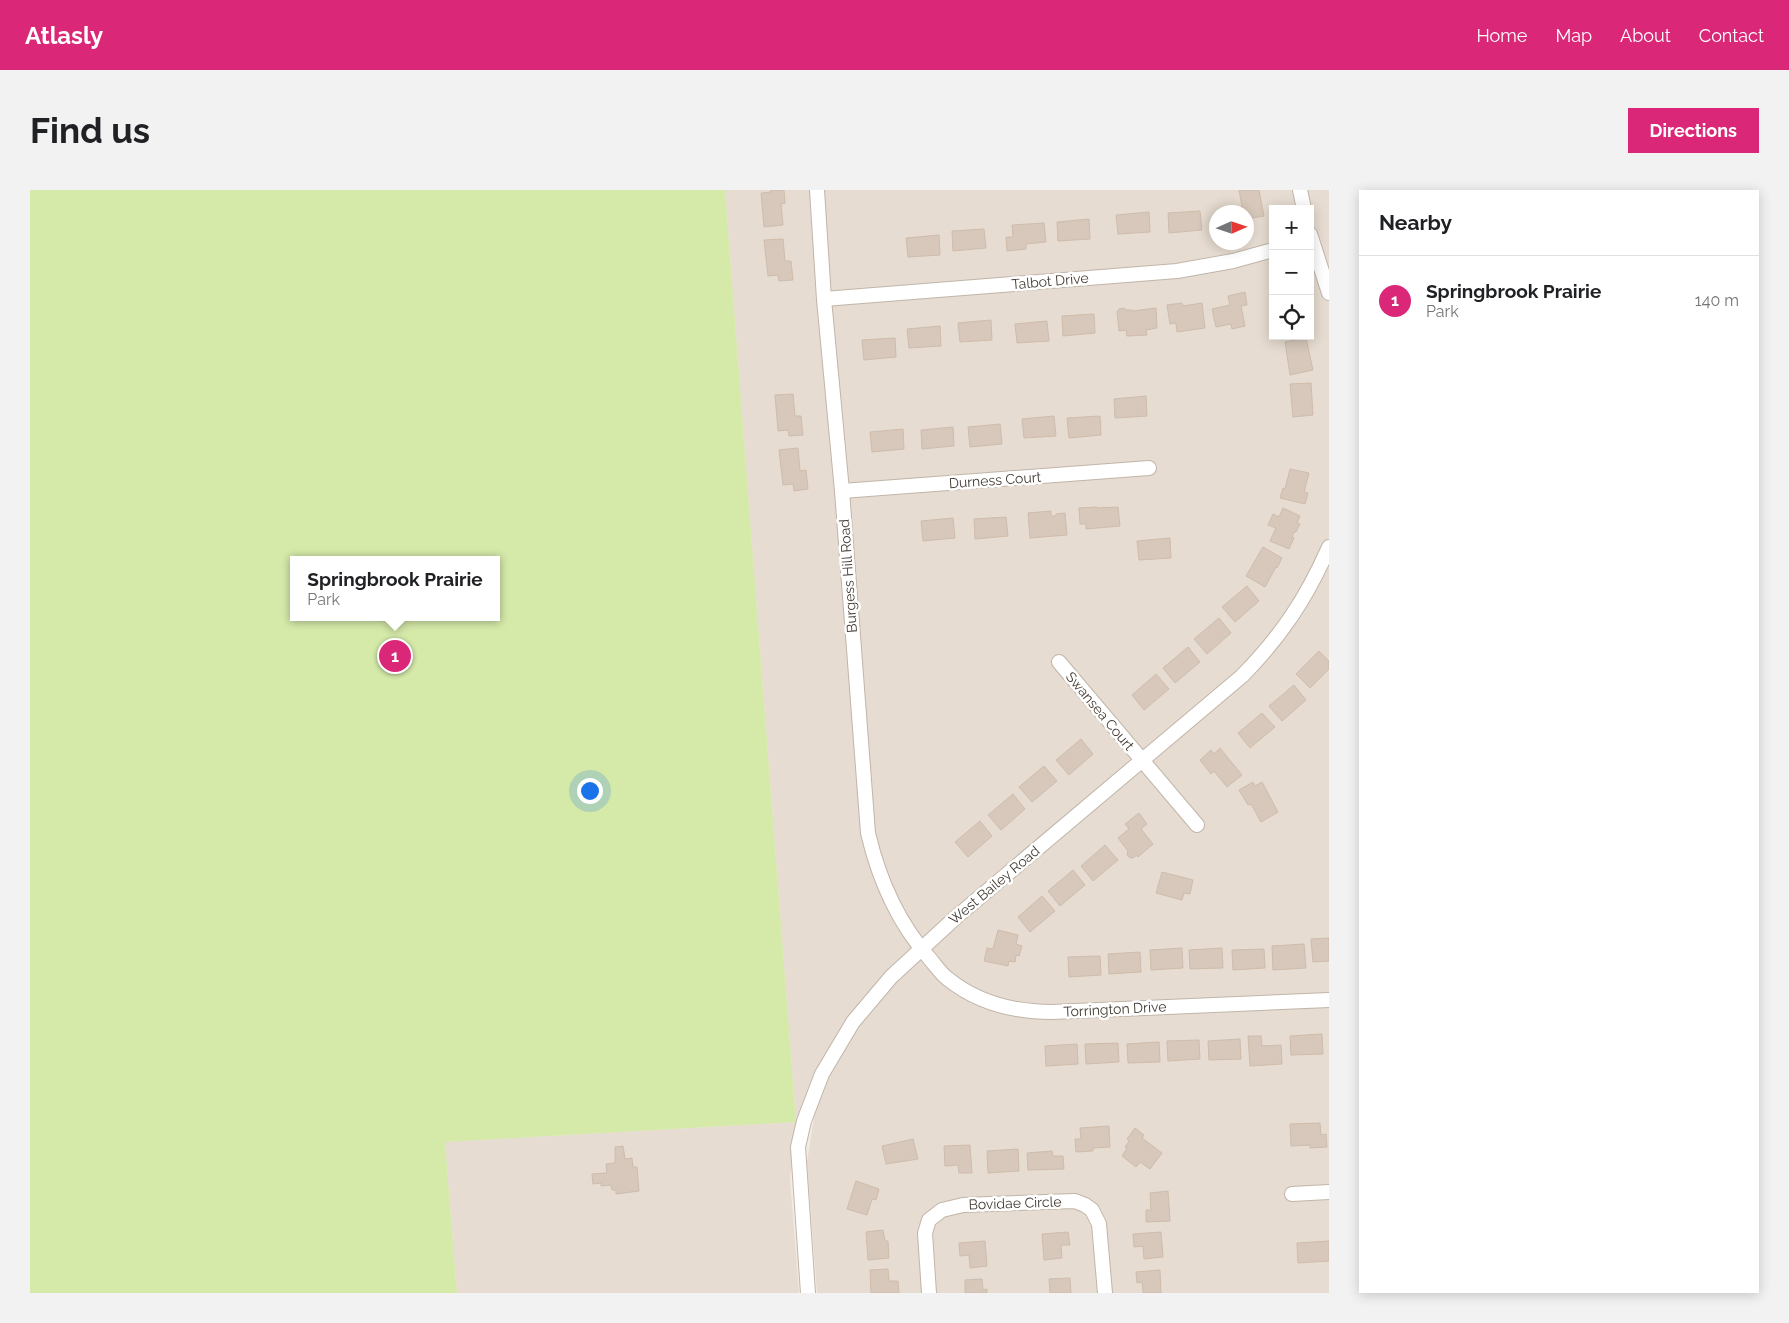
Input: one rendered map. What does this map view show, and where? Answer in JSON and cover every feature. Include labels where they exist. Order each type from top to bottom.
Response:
[{"type":"street","name":"Burgess Hill Road","points":[[817,190],[816,200],[842,491],[868,833],[874,857],[890,898],[907,930],[921,949]]},
{"type":"street","points":[[1300,190],[1303,205]]},
{"type":"street","points":[[1314,247],[1329,293]]},
{"type":"street","name":"Talbot Drive","points":[[824,299],[1177,271],[1233,261],[1269,251]]},
{"type":"street","name":"Durness Court","points":[[842,491],[1149,468]]},
{"type":"street","name":"West Bailey Road","points":[[808,1293],[798,1147],[804,1121],[822,1074],[854,1022],[891,977],[921,949],[1242,676],[1264,654],[1324,572],[1329,547]]},
{"type":"street","name":"Swansea Court","points":[[1059,662],[1197,825]]},
{"type":"street","name":"Torrington Drive","points":[[921,949],[946,978],[957,986],[979,998],[1020,1010],[1052,1012],[1329,1000]]},
{"type":"street","points":[[1292,1194],[1329,1192]]},
{"type":"street","name":"Bovidae Circle","points":[[929,1293],[925,1233],[929,1220],[935,1213],[952,1206],[1073,1201],[1085,1205],[1092,1210],[1099,1224],[1105,1293]]},
{"type":"shaded area","points":[[725,190],[1329,190],[1329,1293],[817,1293],[807,1162],[814,1118],[796,1122]]},
{"type":"shaded area","points":[[796,1122],[790,1179],[799,1293],[457,1293],[445,1142]]},
{"type":"green space","points":[[30,190],[725,190],[796,1122],[445,1142],[457,1293],[30,1293]]},
{"type":"building","points":[[771,190],[784,190],[785,203],[781,204],[783,225],[764,227],[761,193],[771,192]]},
{"type":"building","points":[[1239,190],[1259,190],[1264,216],[1254,218],[1254,205],[1242,205]]},
{"type":"building","points":[[1200,211],[1202,230],[1169,233],[1168,213]]},
{"type":"building","points":[[1149,212],[1150,232],[1118,234],[1116,215]]},
{"type":"building","points":[[1089,219],[1090,239],[1058,241],[1057,222]]},
{"type":"building","points":[[1044,223],[1046,242],[1026,244],[1026,249],[1007,251],[1006,237],[1013,237],[1012,225]]},
{"type":"building","points":[[984,229],[986,248],[953,251],[952,231]]},
{"type":"building","points":[[939,235],[940,255],[908,257],[906,238]]},
{"type":"building","points":[[783,239],[785,261],[791,261],[793,280],[779,281],[778,275],[768,276],[764,240]]},
{"type":"building","points":[[1245,292],[1247,305],[1241,306],[1245,326],[1232,329],[1231,324],[1216,327],[1212,309],[1230,305],[1228,296]]},
{"type":"building","points":[[1182,303],[1183,306],[1202,303],[1205,328],[1177,332],[1176,323],[1170,324],[1167,305]]},
{"type":"building","points":[[1124,308],[1133,311],[1156,308],[1157,328],[1146,330],[1147,335],[1127,336],[1126,330],[1119,331],[1117,312],[1119,309]]},
{"type":"building","points":[[1094,314],[1095,333],[1063,336],[1062,316]]},
{"type":"building","points":[[991,320],[992,340],[960,342],[958,323]]},
{"type":"building","points":[[1047,321],[1049,341],[1017,343],[1015,324]]},
{"type":"building","points":[[940,326],[941,346],[909,348],[907,329]]},
{"type":"building","points":[[895,338],[896,357],[864,360],[862,340]]},
{"type":"building","points":[[1306,340],[1313,370],[1290,375],[1285,342]]},
{"type":"building","points":[[1311,383],[1313,415],[1293,417],[1290,384]]},
{"type":"building","points":[[793,394],[795,416],[801,416],[803,435],[789,436],[788,430],[778,431],[775,395]]},
{"type":"building","points":[[1146,396],[1147,416],[1115,418],[1114,399]]},
{"type":"building","points":[[1054,416],[1056,436],[1024,438],[1022,419]]},
{"type":"building","points":[[1100,416],[1101,435],[1069,438],[1067,418]]},
{"type":"building","points":[[1000,424],[1002,444],[970,447],[968,427]]},
{"type":"building","points":[[953,427],[954,446],[922,449],[921,430]]},
{"type":"building","points":[[903,429],[904,449],[872,452],[870,432]]},
{"type":"building","points":[[798,448],[800,471],[806,470],[808,489],[794,491],[793,484],[783,485],[779,450]]},
{"type":"building","points":[[1290,469],[1309,473],[1304,492],[1308,493],[1305,504],[1280,498],[1283,488],[1285,489]]},
{"type":"building","points":[[1118,507],[1120,526],[1086,529],[1086,524],[1080,524],[1079,508]]},
{"type":"building","points":[[1283,508],[1300,516],[1297,523],[1300,524],[1296,532],[1294,532],[1292,537],[1294,538],[1289,549],[1270,541],[1276,528],[1268,525],[1273,514],[1279,517]]},
{"type":"building","points":[[1051,511],[1051,516],[1065,513],[1067,535],[1030,538],[1028,513]]},
{"type":"building","points":[[1006,517],[1008,536],[975,539],[974,519]]},
{"type":"building","points":[[953,518],[955,538],[923,541],[921,521]]},
{"type":"building","points":[[1170,538],[1171,558],[1139,560],[1137,541]]},
{"type":"building","points":[[1263,547],[1282,558],[1265,587],[1246,576]]},
{"type":"building","points":[[1247,586],[1259,601],[1235,622],[1222,607]]},
{"type":"building","points":[[1219,618],[1231,633],[1207,654],[1194,639]]},
{"type":"building","points":[[1188,647],[1200,662],[1175,683],[1163,668]]},
{"type":"building","points":[[1319,651],[1329,661],[1329,669],[1310,688],[1296,674]]},
{"type":"building","points":[[1156,674],[1169,689],[1144,710],[1132,695]]},
{"type":"building","points":[[1294,685],[1306,700],[1282,721],[1269,706]]},
{"type":"building","points":[[1262,713],[1275,727],[1250,748],[1238,733]]},
{"type":"building","points":[[1081,739],[1093,754],[1069,775],[1056,760]]},
{"type":"building","points":[[1220,748],[1242,775],[1227,787],[1214,771],[1211,774],[1200,760],[1211,750],[1214,754]]},
{"type":"building","points":[[1044,766],[1057,781],[1032,802],[1019,787]]},
{"type":"building","points":[[1253,782],[1255,786],[1262,782],[1278,812],[1261,822],[1251,804],[1248,805],[1239,790]]},
{"type":"building","points":[[1013,794],[1025,809],[1001,830],[988,815]]},
{"type":"building","points":[[1139,813],[1147,824],[1141,829],[1153,844],[1138,857],[1137,855],[1130,858],[1127,855],[1128,851],[1118,838],[1129,829],[1125,824]]},
{"type":"building","points":[[980,821],[992,836],[968,857],[955,842]]},
{"type":"building","points":[[1105,845],[1118,860],[1093,881],[1081,866]]},
{"type":"building","points":[[1073,870],[1085,885],[1060,906],[1048,891]]},
{"type":"building","points":[[1162,872],[1193,880],[1190,894],[1184,893],[1182,900],[1156,893]]},
{"type":"building","points":[[1042,896],[1055,911],[1030,932],[1018,917]]},
{"type":"building","points":[[998,930],[1018,935],[1016,944],[1022,946],[1019,956],[1016,955],[1015,962],[1009,961],[1008,966],[984,961],[987,948],[993,949]]},
{"type":"building","points":[[1329,938],[1329,961],[1313,962],[1311,939]]},
{"type":"building","points":[[1304,944],[1306,968],[1273,970],[1272,946]]},
{"type":"building","points":[[1182,948],[1183,968],[1151,970],[1150,950]]},
{"type":"building","points":[[1222,948],[1223,968],[1190,969],[1189,950]]},
{"type":"building","points":[[1264,949],[1265,968],[1233,970],[1232,950]]},
{"type":"building","points":[[1140,952],[1141,972],[1109,974],[1108,954]]},
{"type":"building","points":[[1100,956],[1101,975],[1069,977],[1068,957]]},
{"type":"building","points":[[1322,1034],[1323,1054],[1291,1055],[1290,1036]]},
{"type":"building","points":[[1248,1036],[1261,1036],[1262,1046],[1281,1045],[1282,1064],[1250,1066]]},
{"type":"building","points":[[1240,1039],[1241,1059],[1209,1060],[1208,1041]]},
{"type":"building","points":[[1199,1040],[1200,1059],[1168,1061],[1167,1041]]},
{"type":"building","points":[[1159,1042],[1160,1062],[1128,1063],[1127,1044]]},
{"type":"building","points":[[1118,1043],[1119,1062],[1086,1064],[1085,1044]]},
{"type":"building","points":[[1077,1044],[1078,1064],[1046,1066],[1045,1046]]},
{"type":"building","points":[[1320,1123],[1321,1135],[1326,1134],[1327,1147],[1310,1148],[1310,1145],[1291,1146],[1290,1124]]},
{"type":"building","points":[[1109,1126],[1110,1147],[1076,1152],[1075,1139],[1081,1139],[1080,1128]]},
{"type":"building","points":[[1135,1128],[1144,1135],[1142,1138],[1162,1153],[1150,1169],[1140,1162],[1136,1167],[1122,1156],[1127,1148],[1125,1147],[1129,1141],[1127,1139]]},
{"type":"building","points":[[913,1139],[918,1159],[886,1164],[882,1146]]},
{"type":"building","points":[[970,1145],[972,1173],[959,1173],[958,1165],[945,1166],[944,1146]]},
{"type":"building","points":[[623,1146],[625,1159],[632,1158],[633,1167],[637,1167],[639,1191],[616,1194],[616,1190],[612,1190],[611,1185],[601,1186],[601,1183],[593,1184],[592,1174],[607,1173],[606,1164],[615,1163],[615,1147]]},
{"type":"building","points":[[1018,1149],[1019,1171],[988,1173],[987,1151]]},
{"type":"building","points":[[1052,1151],[1053,1156],[1063,1156],[1064,1169],[1028,1170],[1027,1153]]},
{"type":"building","points":[[856,1181],[879,1189],[876,1200],[872,1199],[867,1215],[847,1209]]},
{"type":"building","points":[[1168,1191],[1170,1221],[1146,1222],[1146,1210],[1151,1210],[1150,1193]]},
{"type":"building","points":[[883,1230],[885,1241],[888,1241],[889,1258],[868,1260],[866,1232]]},
{"type":"building","points":[[1068,1232],[1070,1245],[1061,1245],[1062,1258],[1044,1260],[1042,1234]]},
{"type":"building","points":[[1161,1232],[1163,1257],[1144,1259],[1143,1246],[1134,1247],[1133,1234]]},
{"type":"building","points":[[985,1241],[987,1266],[970,1268],[969,1255],[960,1256],[959,1243]]},
{"type":"building","points":[[1329,1241],[1329,1261],[1298,1263],[1297,1243]]},
{"type":"building","points":[[888,1269],[889,1281],[898,1281],[899,1293],[871,1293],[870,1270]]},
{"type":"building","points":[[1160,1270],[1161,1293],[1143,1293],[1142,1282],[1137,1283],[1136,1272]]},
{"type":"building","points":[[1070,1278],[1071,1293],[1050,1293],[1049,1279]]},
{"type":"building","points":[[982,1279],[983,1290],[987,1289],[987,1293],[965,1293],[965,1280]]},
{"type":"place","name":"Springbrook Prairie","points":[[395,656]]}]
